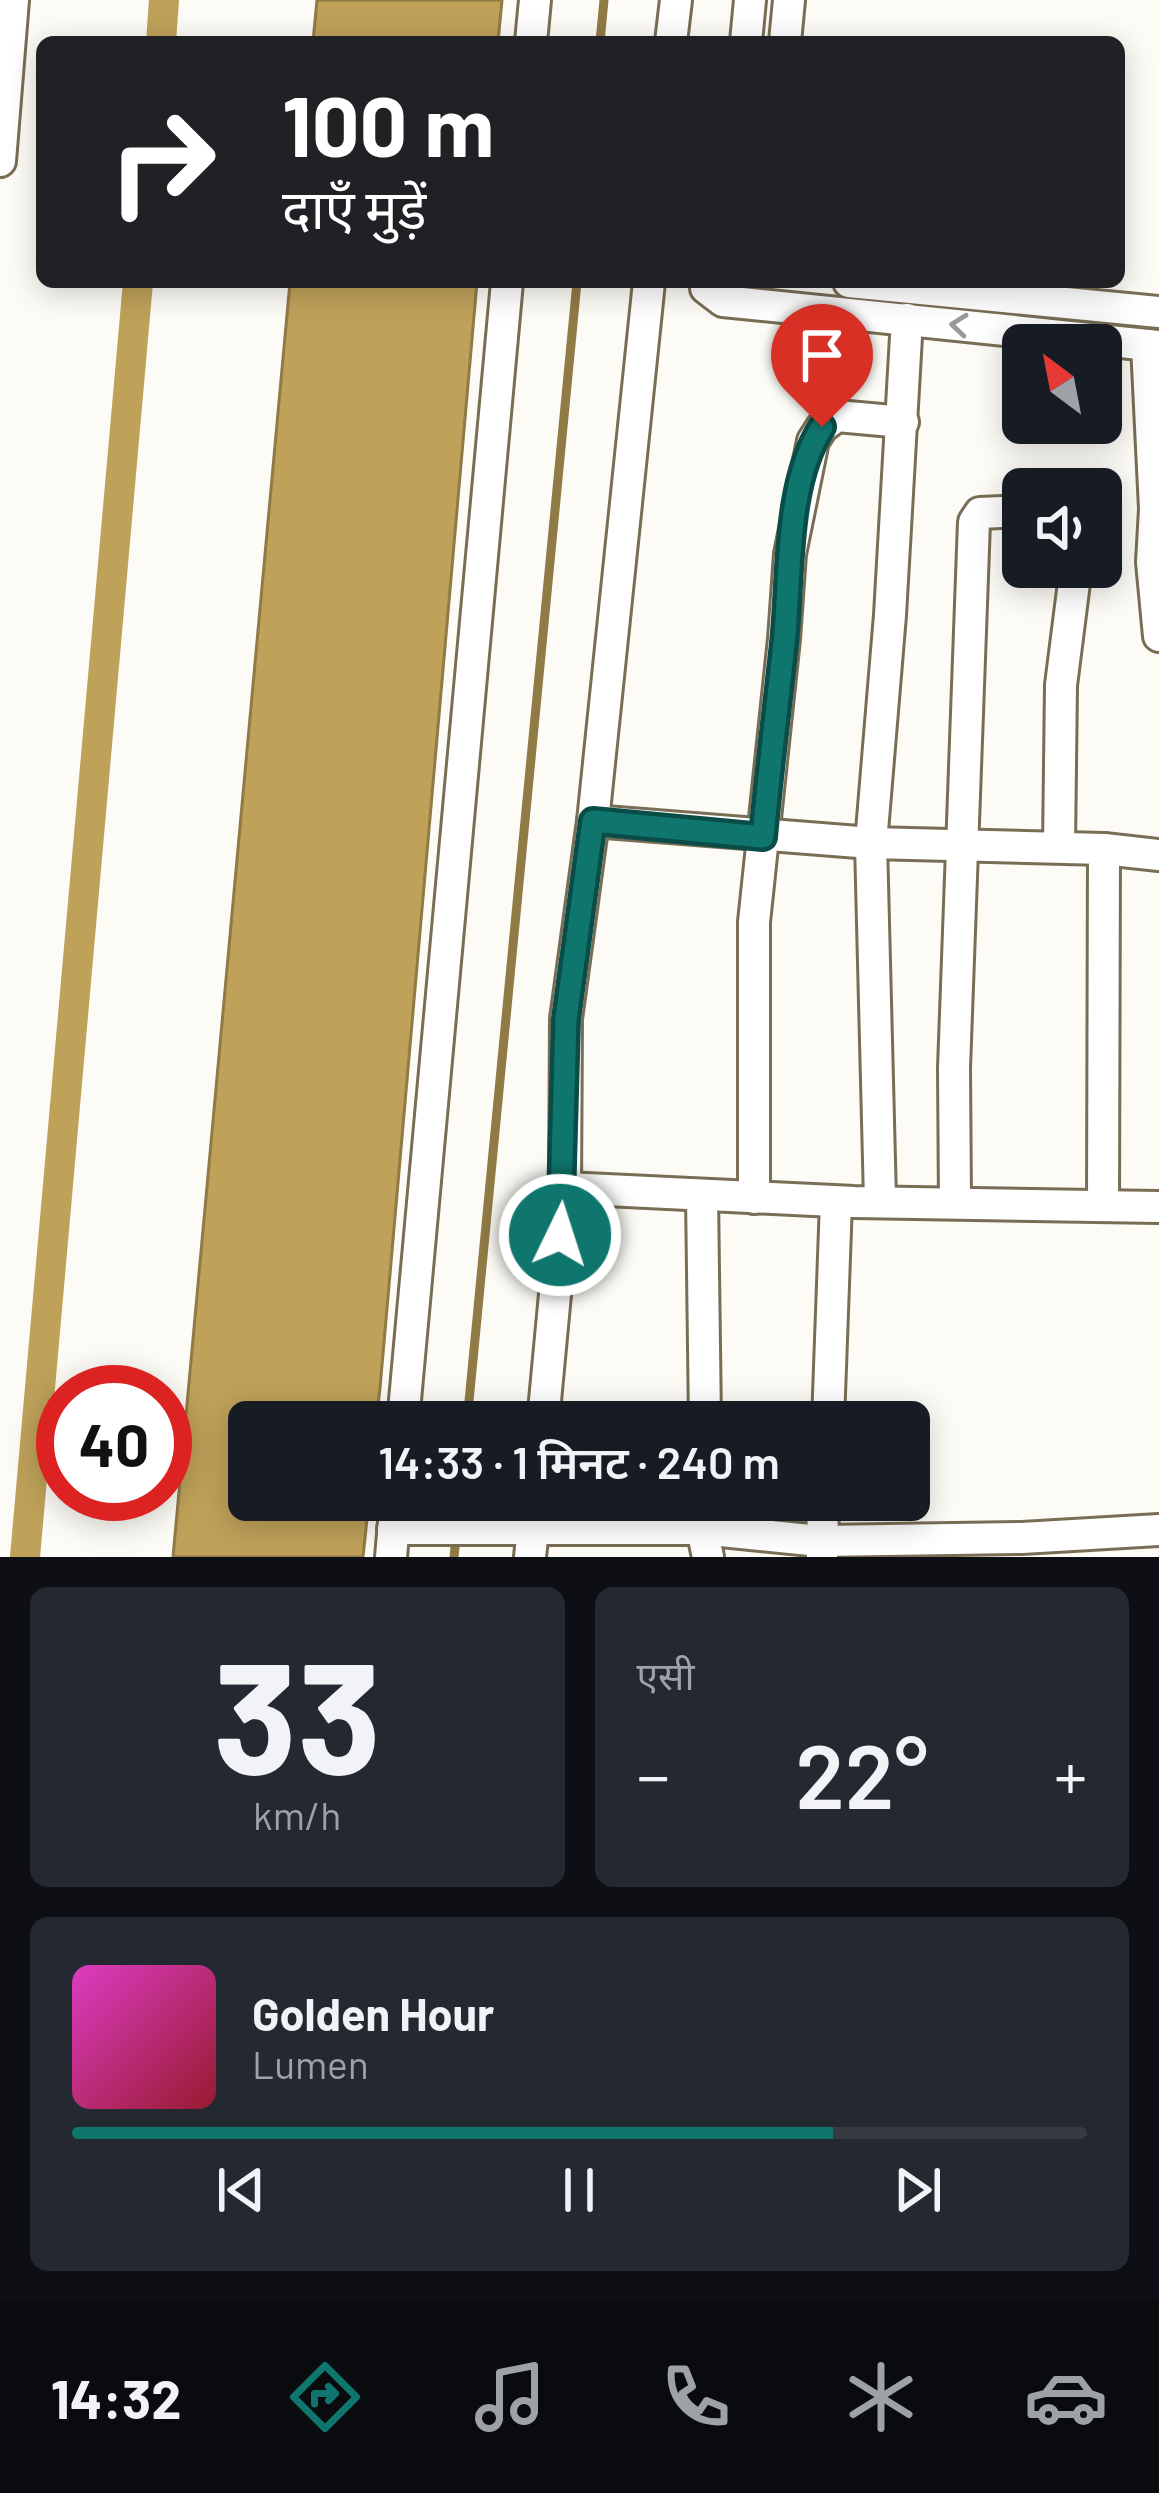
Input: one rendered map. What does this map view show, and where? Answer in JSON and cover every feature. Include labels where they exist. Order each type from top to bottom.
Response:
[{"type":"street","points":[[0,161],[13,0]]},
{"type":"street","points":[[532,36],[535,0]]},
{"type":"street","points":[[671,36],[676,0]]},
{"type":"street","points":[[747,36],[750,0]]},
{"type":"street","points":[[786,36],[789,0]]},
{"type":"street","points":[[405,1401],[506,288]]},
{"type":"street","points":[[545,1401],[565,1188],[566,1019],[593,821],[648,288]]},
{"type":"street","points":[[717,288],[907,320],[1153,345],[1152,562],[1159,636]]},
{"type":"street","points":[[911,288],[1159,312]]},
{"type":"street","points":[[880,1200],[871,843],[907,320]]},
{"type":"street","points":[[754,1198],[754,922],[790,554],[813,441],[822,427],[837,416],[903,422]]},
{"type":"street","points":[[955,1203],[954,1069],[974,522],[980,513],[1002,511]]},
{"type":"street","points":[[1058,847],[1060,685],[1073,588]]},
{"type":"street","points":[[593,821],[763,837],[1159,855]]},
{"type":"street","points":[[1103,1205],[1104,849]]},
{"type":"street","points":[[565,1188],[836,1202],[1159,1207]]},
{"type":"street","points":[[702,1196],[705,1401]]},
{"type":"street","points":[[829,1401],[836,1202]]},
{"type":"street","points":[[400,1529],[704,1529],[821,1549],[921,1548],[1159,1530]]},
{"type":"shaded area","points":[[317,0],[502,0],[499,36],[314,36]]},
{"type":"shaded area","points":[[289,288],[476,288],[378,1401],[228,1401],[228,1521],[367,1521],[363,1557],[173,1557],[176,1521],[192,1521],[191,1365]]},
{"type":"waterway","points":[[161,36],[164,0]]},
{"type":"waterway","points":[[601,36],[604,0]]},
{"type":"waterway","points":[[25,1557],[137,288]]},
{"type":"waterway","points":[[469,1401],[576,288]]},
{"type":"waterway","points":[[454,1557],[458,1521]]},
{"type":"route","points":[[560,1235],[565,1188],[566,1019],[593,821],[763,837],[790,554],[800,492],[813,441],[822,427]]}]
